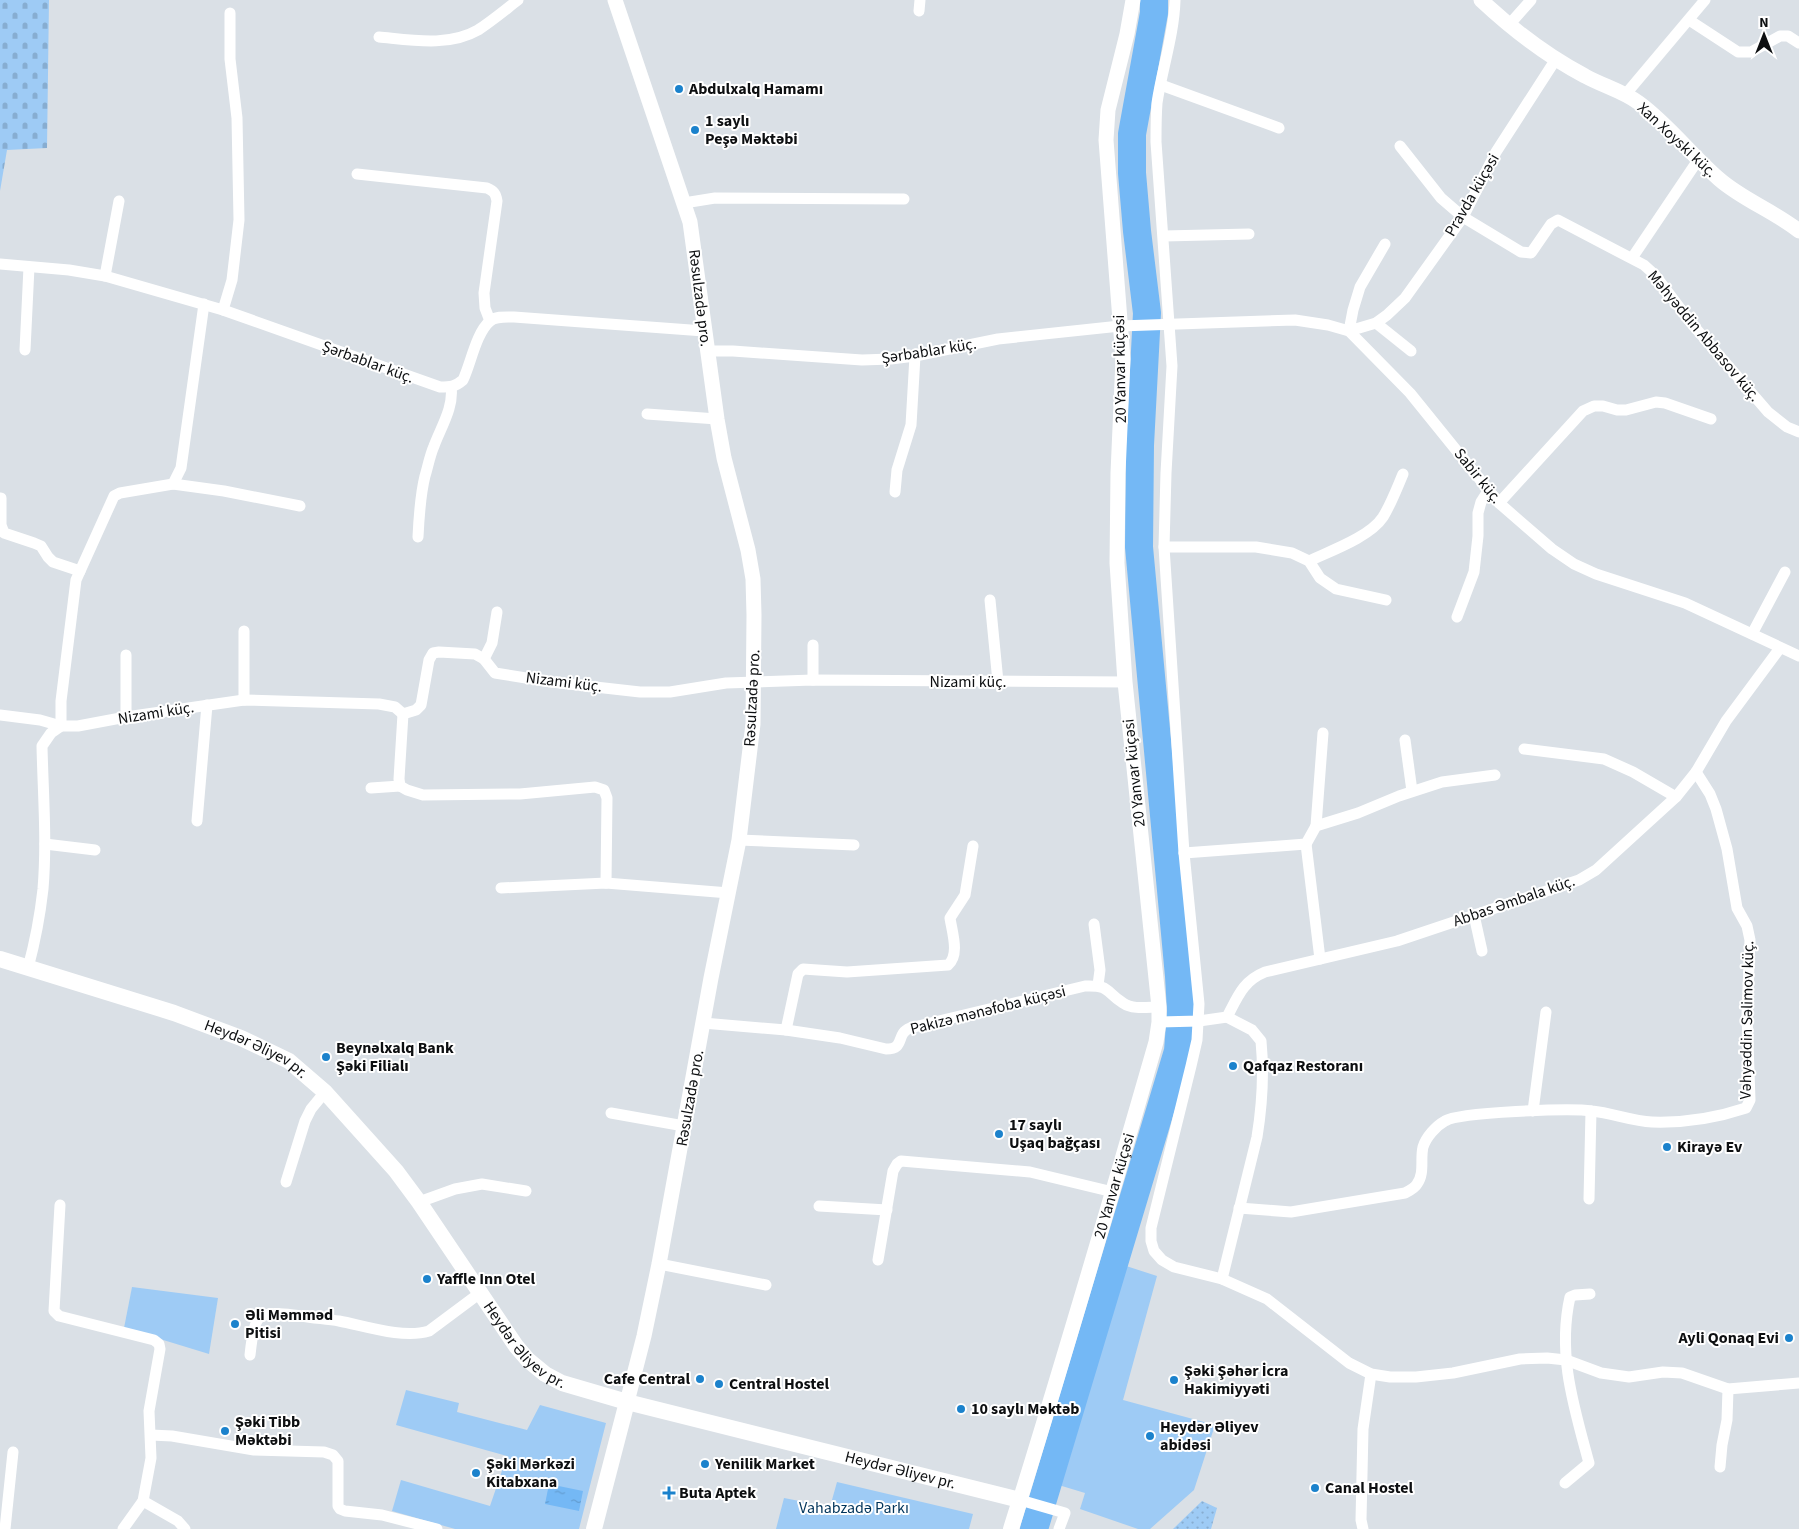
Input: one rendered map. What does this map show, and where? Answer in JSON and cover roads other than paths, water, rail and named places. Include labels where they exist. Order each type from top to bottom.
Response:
[{"type":"main road","name":"Heydər Əliyev pr.","points":[[0,960],[174,1013],[241,1038],[289,1061],[325,1092],[396,1171],[516,1346],[528,1360],[545,1374],[562,1383],[584,1391],[627,1402],[1026,1501]]},
{"type":"main road","points":[[594,1529],[627,1402]]},
{"type":"main road","name":"20 Yanvar küçəsi","points":[[1011,1529],[1026,1501]]},
{"type":"street","points":[[379,37],[425,41],[456,38],[477,30],[518,0]]},
{"type":"street","name":"Rəsulzadə pro.","points":[[615,0],[684,203],[693,244],[717,419],[724,458],[748,550],[753,579],[754,683],[753,724],[739,840],[659,1264],[644,1336],[627,1402]]},
{"type":"street","name":"20 Yanvar küçəsi","points":[[1026,1501],[1068,1345],[1156,1042],[1159,1015],[1125,682],[1116,544],[1123,376],[1106,140],[1108,110],[1128,34],[1133,0]]},
{"type":"street","points":[[1175,0],[1171,36],[1156,121],[1172,366],[1164,548],[1184,853],[1198,987],[1199,1021],[1192,1066],[1151,1228],[1151,1241],[1154,1251],[1162,1260],[1174,1267],[1222,1279],[1267,1299],[1349,1363],[1371,1374],[1390,1377],[1416,1377],[1453,1373],[1520,1359],[1547,1358],[1566,1360],[1601,1373],[1629,1377],[1663,1372],[1682,1373],[1728,1389],[1799,1383]]},
{"type":"street","name":"Xan Xoyski küç.","points":[[1481,0],[1508,26],[1556,59],[1584,76],[1625,95],[1653,115],[1720,181],[1799,231]]},
{"type":"street","points":[[1508,26],[1531,0]]},
{"type":"street","points":[[1625,95],[1705,0]]},
{"type":"street","points":[[223,310],[232,280],[239,220],[236,118],[230,59],[230,13]]},
{"type":"street","points":[[1689,20],[1738,52],[1751,52],[1780,36],[1788,36],[1799,43]]},
{"type":"street","name":"Pravda küçəsi","points":[[1349,331],[1376,323],[1404,298],[1462,218],[1496,152],[1556,59]]},
{"type":"street","points":[[1161,85],[1279,128]]},
{"type":"street","name":"Məhyəddin Abbasov küç.","points":[[1400,146],[1441,198],[1462,218],[1526,253],[1531,253],[1554,221],[1561,220],[1644,265],[1655,275],[1692,324],[1768,412],[1787,427],[1799,432]]},
{"type":"street","points":[[1632,258],[1698,160]]},
{"type":"street","points":[[357,174],[492,190],[496,195],[497,201],[484,292],[485,308],[490,321]]},
{"type":"street","points":[[684,203],[715,198],[904,199]]},
{"type":"street","points":[[105,276],[119,201]]},
{"type":"street","points":[[1164,236],[1248,234]]},
{"type":"street","points":[[1349,331],[1360,287],[1385,244]]},
{"type":"street","name":"Şərbablar küç.","points":[[0,264],[105,276],[223,310],[428,384],[450,387]]},
{"type":"street","points":[[25,350],[29,267]]},
{"type":"street","points":[[174,484],[181,468],[204,304]]},
{"type":"street","points":[[418,537],[419,508],[425,477],[450,406],[452,396],[450,387],[457,385],[463,380],[481,334],[490,321],[496,318],[514,317],[704,331]]},
{"type":"street","name":"Sabir küç.","points":[[1170,323],[1295,320],[1328,324],[1349,331],[1410,393],[1498,504],[1552,549],[1574,564],[1596,574],[1685,602],[1799,656]]},
{"type":"street","name":"Şərbablar küç.","points":[[707,351],[733,351],[862,360],[891,359],[998,339],[1120,326],[1170,323]]},
{"type":"street","points":[[1376,323],[1410,351]]},
{"type":"street","points":[[895,492],[897,470],[912,425],[915,356]]},
{"type":"street","points":[[1498,504],[1583,411],[1594,406],[1626,410],[1656,402],[1665,403],[1711,420]]},
{"type":"street","points":[[647,414],[717,419]]},
{"type":"street","points":[[1309,561],[1374,527],[1382,518],[1403,474]]},
{"type":"street","points":[[28,968],[37,934],[43,888],[45,844],[42,746],[50,733],[61,726],[61,701],[74,592],[80,571],[114,496],[120,493],[174,484],[224,491],[300,506]]},
{"type":"street","points":[[1456,617],[1474,572],[1478,536],[1478,513],[1481,502],[1488,491]]},
{"type":"street","points":[[1,498],[1,525],[4,533],[41,546],[53,562],[80,571]]},
{"type":"street","points":[[1164,548],[1256,547],[1292,553],[1309,561],[1320,578],[1336,589],[1386,600]]},
{"type":"street","points":[[1752,634],[1785,572]]},
{"type":"street","points":[[990,600],[998,682]]},
{"type":"street","points":[[484,659],[492,643],[497,612]]},
{"type":"street","points":[[244,631],[244,700]]},
{"type":"street","points":[[813,680],[814,645]]},
{"type":"street","name":"Abbas Əmbala küç.","points":[[1227,1016],[1245,984],[1253,977],[1265,972],[1397,941],[1578,880],[1596,870],[1676,797],[1696,772],[1726,721],[1780,648]]},
{"type":"street","name":"Nizami küç.","points":[[0,715],[40,720],[61,726],[93,724],[126,717],[244,700],[379,704],[395,707],[403,714],[416,710],[421,706],[429,660],[433,653],[439,652],[476,654],[484,659],[495,673],[551,682],[640,692],[670,692],[726,683],[813,680],[1125,682]]},
{"type":"street","points":[[126,655],[126,717]]},
{"type":"street","points":[[197,822],[207,705]]},
{"type":"street","points":[[400,786],[398,780],[403,714]]},
{"type":"street","points":[[1320,959],[1306,844],[1316,826],[1323,733]]},
{"type":"street","points":[[1404,740],[1412,791]]},
{"type":"street","points":[[1524,749],[1604,760],[1633,772],[1676,797]]},
{"type":"street","name":"Vəhyəddin Səlimov küç.","points":[[1239,1208],[1291,1212],[1405,1193],[1417,1186],[1421,1175],[1423,1146],[1433,1131],[1446,1120],[1470,1115],[1533,1111],[1591,1111],[1649,1122],[1670,1122],[1723,1115],[1746,1108],[1750,1100],[1747,1015],[1750,940],[1747,926],[1737,908],[1727,849],[1716,809],[1710,794],[1696,772]]},
{"type":"street","points":[[1316,826],[1358,813],[1412,791],[1442,782],[1495,775]]},
{"type":"street","points":[[371,788],[400,786],[424,795],[520,794],[595,787],[604,790],[607,798],[606,883]]},
{"type":"street","points":[[739,840],[854,845]]},
{"type":"street","points":[[45,844],[95,850]]},
{"type":"street","points":[[1184,853],[1306,844]]},
{"type":"street","points":[[786,1030],[798,974],[803,969],[847,972],[948,965],[954,960],[955,953],[950,918],[965,895],[973,846]]},
{"type":"street","points":[[501,888],[606,883],[729,893]]},
{"type":"street","points":[[1474,915],[1482,951]]},
{"type":"street","points":[[1094,924],[1100,970],[1098,985],[1110,991],[1123,1003],[1159,1015],[1199,1021],[1227,1016],[1252,1030],[1261,1041],[1260,1116],[1257,1137],[1222,1279]]},
{"type":"street","name":"Pakizə mənəfoba küçəsi","points":[[703,1023],[786,1030],[840,1038],[893,1049],[898,1046],[902,1034],[910,1028],[1085,986],[1098,985]]},
{"type":"street","points":[[1533,1111],[1546,1012]]},
{"type":"street","points":[[286,1182],[305,1121],[311,1109],[325,1092]]},
{"type":"street","points":[[1589,1199],[1591,1111]]},
{"type":"street","points":[[611,1113],[684,1126]]},
{"type":"street","points":[[878,1260],[893,1171],[901,1161],[1030,1172],[1113,1192]]},
{"type":"street","points":[[419,1202],[455,1189],[482,1184],[526,1191]]},
{"type":"street","points":[[60,1205],[54,1311],[59,1316],[154,1340],[159,1344],[160,1349],[149,1411],[151,1458],[143,1501],[136,1514],[123,1529]]},
{"type":"street","points":[[820,1206],[886,1210]]},
{"type":"street","points":[[659,1264],[766,1285]]},
{"type":"street","points":[[250,1355],[255,1325],[259,1319],[268,1315],[291,1315],[337,1321],[407,1334],[420,1334],[436,1326],[480,1292]]},
{"type":"street","points":[[1565,1483],[1589,1463],[1571,1397],[1566,1360],[1566,1314],[1570,1297],[1590,1294]]},
{"type":"street","points":[[1363,1529],[1361,1520],[1363,1429],[1371,1374]]},
{"type":"street","points":[[1720,1467],[1727,1420],[1728,1389]]},
{"type":"street","points":[[151,1435],[172,1436],[254,1450],[324,1452],[333,1455],[338,1461],[338,1506],[340,1509],[390,1517],[437,1529]]},
{"type":"street","points":[[5,1529],[13,1452]]},
{"type":"street","points":[[143,1501],[178,1521],[185,1529]]},
{"type":"street","points":[[1026,1501],[1065,1513],[1060,1529]]},
{"type":"water","points":[[549,1484],[583,1491],[579,1511],[545,1504]]},
{"type":"waterway","points":[[1034,1529],[1178,1051],[1181,1011],[1179,976],[1139,547],[1140,445],[1147,313],[1132,173],[1132,134],[1154,13],[1154,0]]},
{"type":"place","name":"Abdulxalq Hamamı","points":[[679,89]]},
{"type":"place","name":"1 saylı Peşə Məktəbi","points":[[695,130]]},
{"type":"place","name":"Beynəlxalq Bank Şəki Filialı","points":[[326,1057]]},
{"type":"place","name":"Qafqaz Restoranı","points":[[1233,1066]]},
{"type":"place","name":"17 saylı Uşaq bağçası","points":[[999,1134]]},
{"type":"place","name":"Kirayə Ev","points":[[1667,1147]]},
{"type":"place","name":"Yaffle Inn Otel","points":[[427,1279]]},
{"type":"place","name":"Əli Məmməd Pitisi","points":[[235,1324]]},
{"type":"place","name":"Ayli Qonaq Evi","points":[[1789,1338]]},
{"type":"place","name":"Cafe Central","points":[[700,1379]]},
{"type":"place","name":"Şəki Şəhər İcra Hakimiyyəti","points":[[1174,1380]]},
{"type":"place","name":"Central Hostel","points":[[719,1384]]},
{"type":"place","name":"10 saylı Məktəb","points":[[961,1409]]},
{"type":"place","name":"Şəki Tibb Məktəbi","points":[[225,1431]]},
{"type":"place","name":"Heydər Əliyev abidəsi","points":[[1150,1436]]},
{"type":"place","name":"Yenilik Market","points":[[705,1464]]},
{"type":"place","name":"Şəki Mərkəzi Kitabxana","points":[[476,1473]]},
{"type":"place","name":"Canal Hostel","points":[[1315,1488]]},
{"type":"place","name":"Buta Aptek","points":[[669,1493]]},
{"type":"park label","name":"Vahabzadə Parkı","points":[[854,1508]]}]
